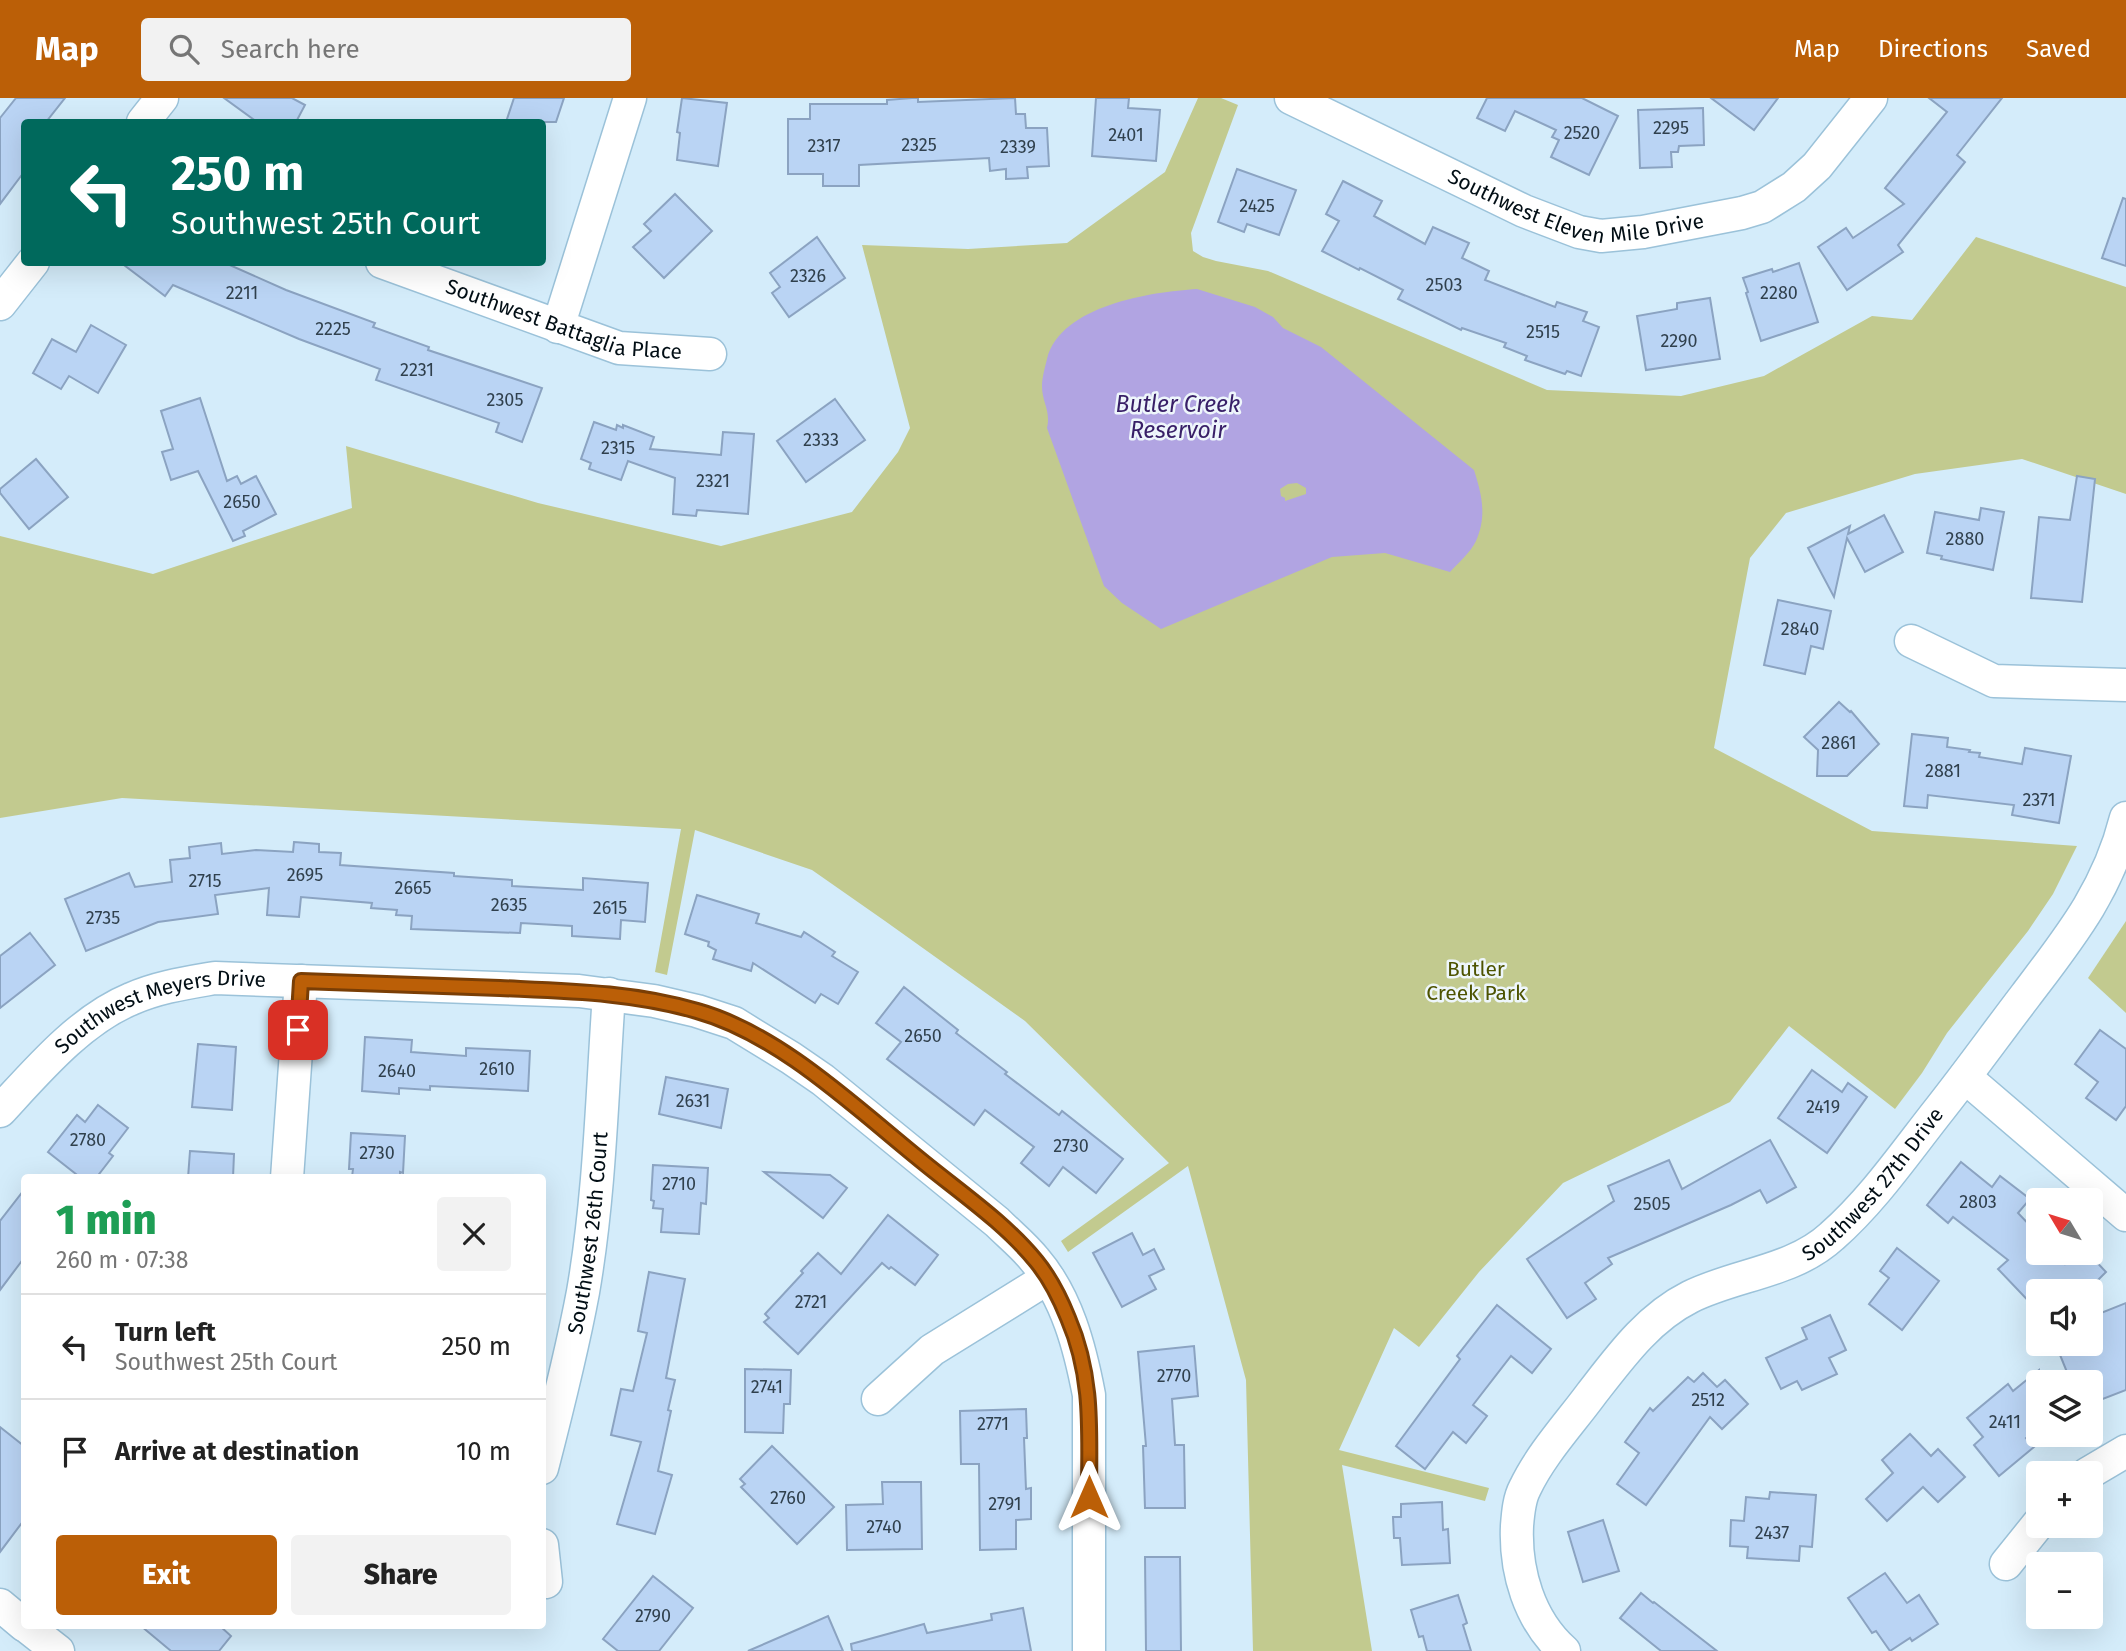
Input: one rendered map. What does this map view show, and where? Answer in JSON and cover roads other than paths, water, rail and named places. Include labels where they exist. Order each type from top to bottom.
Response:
[{"type":"street","points":[[145,119],[162,98]]},
{"type":"street","points":[[558,327],[630,98]]},
{"type":"street","name":"Southwest Eleven Mile Drive","points":[[1292,98],[1524,211],[1579,232],[1601,236],[1643,232],[1762,207],[1794,187],[1817,166],[1871,98]]},
{"type":"street","points":[[0,304],[30,266]]},
{"type":"street","name":"Southwest Battaglia Place","points":[[393,266],[619,348],[710,354]]},
{"type":"street","points":[[1911,641],[1994,681],[2126,685]]},
{"type":"street","name":"Southwest 27th Drive","points":[[1564,1651],[1539,1622],[1523,1585],[1516,1548],[1520,1502],[1524,1489],[1539,1464],[1624,1352],[1651,1323],[1689,1297],[1799,1259],[1829,1239],[1860,1209],[1965,1077],[2080,923],[2112,864],[2126,818]]},
{"type":"street","name":"Southwest Meyers Drive","points":[[0,1111],[67,1041],[129,999],[172,985],[215,978],[579,991],[665,1003],[734,1023],[823,1080],[997,1222],[1029,1253],[1048,1278],[1068,1318],[1081,1355],[1089,1395],[1089,1651]]},
{"type":"street","points":[[288,1174],[301,981]]},
{"type":"street","name":"Southwest 26th Court","points":[[546,1453],[564,1384],[583,1291],[596,1190],[608,994]]},
{"type":"street","points":[[1965,1077],[2126,1215]]},
{"type":"street","points":[[878,1399],[932,1350],[1048,1278]]},
{"type":"street","points":[[2103,1465],[2126,1451]]},
{"type":"street","points":[[2006,1564],[2027,1538]]},
{"type":"street","points":[[0,1605],[21,1622]]},
{"type":"street","points":[[30,1629],[58,1651]]},
{"type":"water","name":"Butler Creek Reservoir","points":[[1197,289],[1255,307],[1273,317],[1283,328],[1321,347],[1474,470],[1482,506],[1479,532],[1471,549],[1450,572],[1385,553],[1332,557],[1161,629],[1122,603],[1104,586],[1047,428],[1048,416],[1042,386],[1045,365],[1056,341],[1070,326],[1088,314],[1133,298]],"holes":[[[1297,483],[1306,488],[1306,494],[1285,501],[1281,496],[1280,489],[1288,484]]]},
{"type":"park label","name":"Butler Creek Park","points":[[1476,981]]}]
